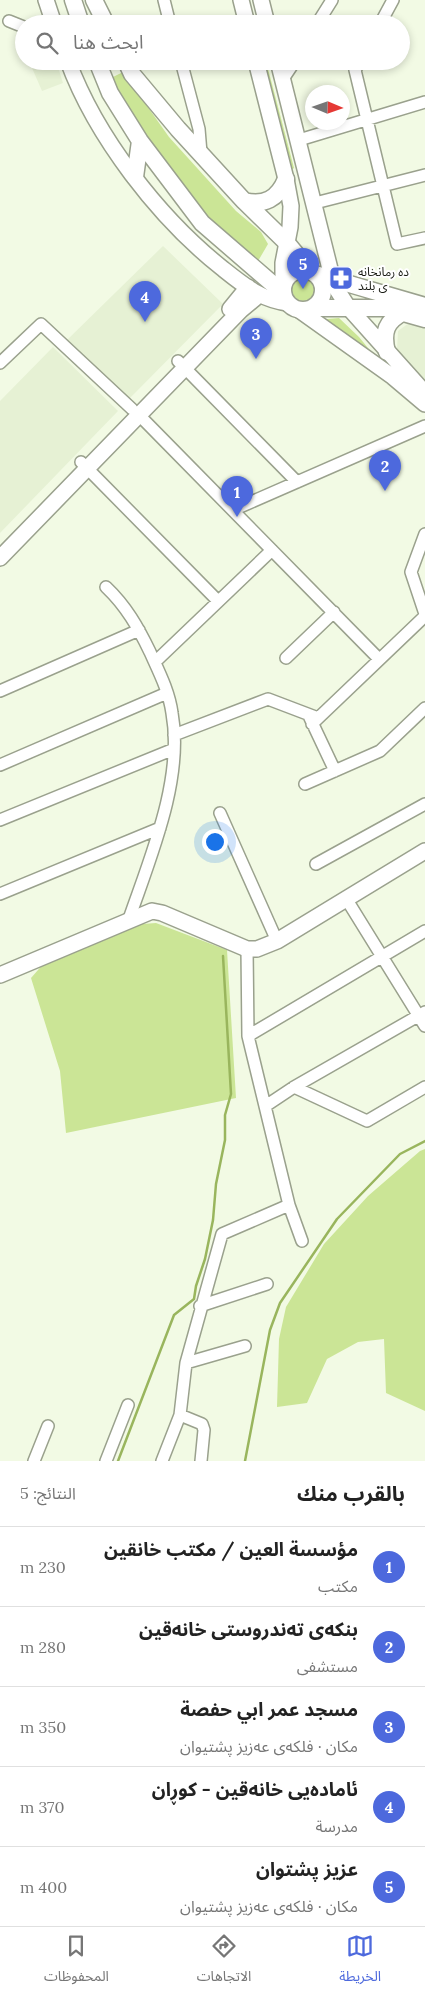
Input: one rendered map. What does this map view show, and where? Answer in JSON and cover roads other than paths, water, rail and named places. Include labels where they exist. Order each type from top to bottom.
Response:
[{"type":"main road","points":[[73,0],[78,15]]},
{"type":"main road","points":[[94,0],[102,15]]},
{"type":"main road","points":[[101,70],[110,93],[140,141],[202,223],[293,300],[317,304],[323,292],[322,285],[313,272],[201,153],[144,88],[132,70]]},
{"type":"main road","points":[[134,177],[140,141]]},
{"type":"main road","points":[[244,200],[254,204],[270,200],[282,189],[286,179]]},
{"type":"main road","points":[[293,300],[286,278],[297,270],[332,277],[425,306]]},
{"type":"main road","points":[[293,300],[386,308],[425,319]]},
{"type":"main road","points":[[387,352],[384,341],[386,327],[394,318],[404,312]]},
{"type":"street","points":[[46,0],[48,15]]},
{"type":"street","points":[[164,0],[168,15]]},
{"type":"street","points":[[241,0],[245,15]]},
{"type":"street","points":[[261,0],[265,15]]},
{"type":"street","points":[[323,15],[332,0]]},
{"type":"street","points":[[385,15],[393,0]]},
{"type":"street","points":[[8,21],[15,24]]},
{"type":"street","points":[[73,70],[105,133],[134,177],[149,197],[187,239],[253,291],[273,301],[293,300]]},
{"type":"street","points":[[183,70],[199,129],[201,153]]},
{"type":"street","points":[[258,70],[286,179],[291,216],[283,263],[293,300],[425,404]]},
{"type":"street","points":[[280,70],[332,277],[340,295],[387,352],[425,393]]},
{"type":"street","points":[[355,70],[397,244],[425,238]]},
{"type":"street","points":[[299,140],[425,102]]},
{"type":"street","points":[[315,203],[425,175]]},
{"type":"street","points":[[0,546],[84,465],[181,364],[241,310],[253,291]]},
{"type":"street","points":[[0,362],[41,324],[136,412],[379,659]]},
{"type":"street","points":[[181,364],[297,482]]},
{"type":"street","points":[[233,510],[425,426]]},
{"type":"street","points":[[0,558],[84,465]]},
{"type":"street","points":[[84,465],[218,601]]},
{"type":"street","points":[[313,718],[425,615],[412,572],[425,534]]},
{"type":"street","points":[[155,662],[272,550]]},
{"type":"street","points":[[106,587],[125,606],[139,630],[155,662],[173,714],[174,749],[160,828],[129,919]]},
{"type":"street","points":[[286,658],[334,612]]},
{"type":"street","points":[[0,691],[139,630]]},
{"type":"street","points":[[0,765],[167,693]]},
{"type":"street","points":[[174,735],[268,699],[313,718],[336,771]]},
{"type":"street","points":[[305,784],[380,751],[425,708]]},
{"type":"street","points":[[0,820],[174,749]]},
{"type":"street","points":[[316,864],[425,804]]},
{"type":"street","points":[[220,813],[277,941]]},
{"type":"street","points":[[0,894],[160,828]]},
{"type":"street","points":[[0,975],[146,912],[157,911],[248,949],[257,949],[277,941],[425,852]]},
{"type":"street","points":[[347,900],[382,957],[422,1014],[425,1026]]},
{"type":"street","points":[[248,1036],[425,931]]},
{"type":"street","points":[[248,949],[248,1036],[267,1105],[289,1204],[302,1241]]},
{"type":"street","points":[[267,1105],[294,1087],[422,1014]]},
{"type":"street","points":[[294,1087],[367,1121],[425,1087]]},
{"type":"street","points":[[162,1461],[180,1415],[186,1363],[200,1306],[222,1234],[289,1204]]},
{"type":"street","points":[[200,1306],[267,1284]]},
{"type":"street","points":[[186,1363],[245,1346]]},
{"type":"street","points":[[106,1461],[128,1405]]},
{"type":"street","points":[[180,1415],[202,1424],[204,1430],[201,1461]]},
{"type":"street","points":[[34,1461],[48,1426]]},
{"type":"waterway","points":[[118,1461],[174,1315],[194,1299],[196,1286],[205,1259],[213,1220],[216,1184],[225,1140],[225,1115],[231,1094],[223,956]]},
{"type":"waterway","points":[[245,1461],[270,1330],[280,1303],[337,1219],[400,1154],[425,1141]]},
{"type":"place","name":"ده رمانخانه ى بلند","points":[[341,278]]},
{"type":"place","name":"عزيز پشتوان","points":[[303,289]]},
{"type":"place","name":"ئامادەیی خانەقین - کوڕان","points":[[145,322]]},
{"type":"place","name":"مسجد عمر ابي حفصة","points":[[256,359]]},
{"type":"place","name":"بنکەی تەندروستی خانەقین","points":[[385,491]]},
{"type":"place","name":"مؤسسة العين / مكتب خانقين","points":[[237,517]]}]
